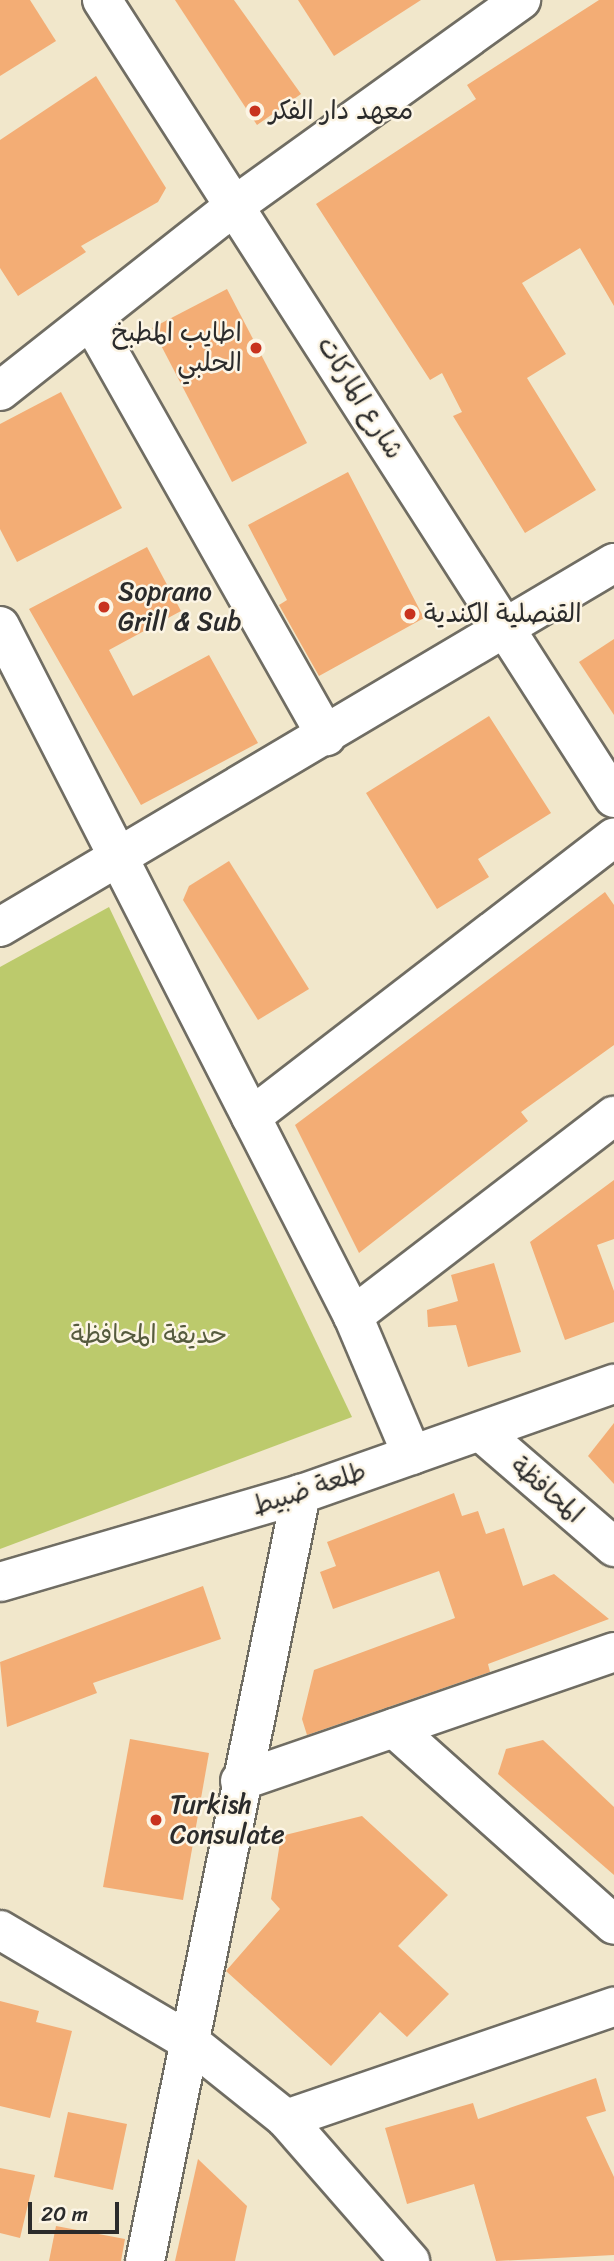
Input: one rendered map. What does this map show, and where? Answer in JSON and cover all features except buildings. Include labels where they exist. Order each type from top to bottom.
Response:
[{"type":"street","name":"شارع الماركات","points":[[102,0],[237,204],[614,798]]},
{"type":"street","points":[[0,391],[92,322],[237,204],[521,0]]},
{"type":"street","points":[[92,322],[326,736]]},
{"type":"street","points":[[0,927],[614,564]]},
{"type":"street","points":[[0,626],[117,860],[353,1316],[412,1455]]},
{"type":"street","points":[[251,1117],[614,837]]},
{"type":"street","points":[[353,1316],[614,1116]]},
{"type":"street","name":"طلعة ضبيط","points":[[0,1582],[301,1494],[614,1384]]},
{"type":"street","name":"المحافظة","points":[[481,1432],[614,1547]]},
{"type":"street","points":[[145,2261],[240,1781],[301,1494]]},
{"type":"street","points":[[240,1781],[614,1652]]},
{"type":"street","points":[[394,1728],[614,1925]]},
{"type":"street","points":[[0,1930],[190,2042],[286,2119],[410,2261]]},
{"type":"street","points":[[286,2119],[614,2007]]},
{"type":"green space","name":"حديقة المحافظة","points":[[109,907],[352,1417],[0,1549],[0,967]]},
{"type":"place","name":"معهد دار الفكر","points":[[255,111]]},
{"type":"place","name":"اطايب المطبخ الحلبي","points":[[256,348]]},
{"type":"place","name":"Soprano Grill & Sub","points":[[104,607]]},
{"type":"place","name":"القنصلية الكندية","points":[[410,614]]},
{"type":"place","name":"Turkish Consulate","points":[[156,1820]]}]
